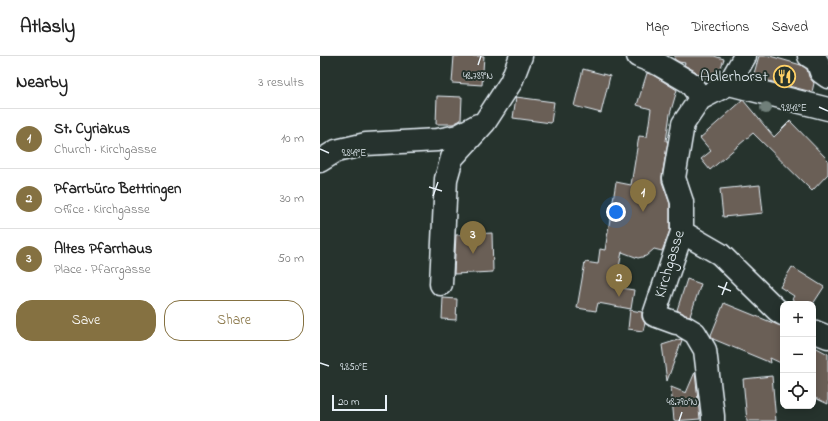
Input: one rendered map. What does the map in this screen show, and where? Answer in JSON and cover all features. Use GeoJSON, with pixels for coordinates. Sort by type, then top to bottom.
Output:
{"type":"FeatureCollection","features":[{"type":"Feature","properties":{"kind":"street"},"geometry":{"type":"LineString","coordinates":[[441,284],[446,179],[452,158],[485,122],[511,82],[521,56]]}},
{"type":"Feature","properties":{"kind":"street"},"geometry":{"type":"LineString","coordinates":[[638,56],[658,64],[689,82],[700,99],[729,84],[745,56]]}},
{"type":"Feature","properties":{"kind":"street"},"geometry":{"type":"LineString","coordinates":[[809,56],[817,61],[821,72],[828,77]]}},
{"type":"Feature","properties":{"kind":"street"},"geometry":{"type":"LineString","coordinates":[[729,84],[828,110]]}},
{"type":"Feature","properties":{"kind":"street","name":"Kirchgasse"},"geometry":{"type":"LineString","coordinates":[[700,99],[683,124],[674,178],[682,202],[682,232],[654,315],[681,325],[695,333],[705,350],[713,421]]}},
{"type":"Feature","properties":{"kind":"street"},"geometry":{"type":"LineString","coordinates":[[320,161],[336,151],[366,144],[437,140],[458,136],[485,122]]}},
{"type":"Feature","properties":{"kind":"street"},"geometry":{"type":"LineString","coordinates":[[682,232],[720,254],[780,312]]}},
{"type":"Feature","properties":{"kind":"street"},"geometry":{"type":"LineString","coordinates":[[816,332],[828,337]]}},
{"type":"Feature","properties":{"kind":"building"},"geometry":{"type":"Polygon","coordinates":[[[454,56],[484,56],[482,85],[452,83],[454,56]]]}},
{"type":"Feature","properties":{"kind":"building"},"geometry":{"type":"Polygon","coordinates":[[[675,56],[714,56],[724,59],[719,73],[720,75],[711,79],[700,76],[695,71],[684,65],[685,63],[674,59],[675,56]]]}},
{"type":"Feature","properties":{"kind":"building","name":"Adlerhorst"},"geometry":{"type":"Polygon","coordinates":[[[759,56],[770,56],[801,65],[807,69],[809,77],[814,83],[812,92],[753,77],[759,56]]]}},
{"type":"Feature","properties":{"kind":"building"},"geometry":{"type":"Polygon","coordinates":[[[583,69],[610,76],[601,113],[574,106],[583,69]]]}},
{"type":"Feature","properties":{"kind":"building"},"geometry":{"type":"Polygon","coordinates":[[[647,73],[653,75],[677,90],[670,114],[666,141],[668,141],[662,176],[662,182],[670,204],[670,230],[662,251],[654,249],[646,256],[638,258],[622,252],[615,287],[634,290],[631,309],[598,303],[596,311],[577,308],[585,262],[598,264],[600,249],[605,250],[616,182],[631,185],[639,136],[647,137],[651,109],[637,105],[647,73]]]}},
{"type":"Feature","properties":{"kind":"building"},"geometry":{"type":"Polygon","coordinates":[[[437,96],[462,97],[461,120],[453,124],[436,124],[437,96]]]}},
{"type":"Feature","properties":{"kind":"building"},"geometry":{"type":"Polygon","coordinates":[[[516,97],[554,102],[551,123],[513,118],[516,97]]]}},
{"type":"Feature","properties":{"kind":"building"},"geometry":{"type":"Polygon","coordinates":[[[743,100],[774,137],[790,121],[828,160],[828,174],[812,191],[753,133],[710,170],[701,159],[711,151],[700,138],[743,100]]]}},
{"type":"Feature","properties":{"kind":"building"},"geometry":{"type":"Polygon","coordinates":[[[760,185],[763,213],[723,217],[720,189],[760,185]]]}},
{"type":"Feature","properties":{"kind":"building"},"geometry":{"type":"Polygon","coordinates":[[[492,233],[493,272],[454,274],[456,235],[492,233]]]}},
{"type":"Feature","properties":{"kind":"building"},"geometry":{"type":"Polygon","coordinates":[[[792,267],[824,287],[815,301],[795,301],[792,299],[794,296],[780,287],[792,267]]]}},
{"type":"Feature","properties":{"kind":"building"},"geometry":{"type":"Polygon","coordinates":[[[687,279],[701,284],[690,316],[677,310],[687,279]]]}},
{"type":"Feature","properties":{"kind":"building"},"geometry":{"type":"Polygon","coordinates":[[[443,298],[457,299],[456,320],[442,319],[443,298]]]}},
{"type":"Feature","properties":{"kind":"building"},"geometry":{"type":"Polygon","coordinates":[[[724,303],[780,326],[780,363],[770,358],[771,363],[713,339],[711,335],[724,303]]]}},
{"type":"Feature","properties":{"kind":"building"},"geometry":{"type":"Polygon","coordinates":[[[630,310],[642,312],[642,318],[645,323],[643,331],[628,329],[630,310]]]}},
{"type":"Feature","properties":{"kind":"building"},"geometry":{"type":"Polygon","coordinates":[[[681,339],[682,340],[667,381],[662,345],[681,339]]]}},
{"type":"Feature","properties":{"kind":"building"},"geometry":{"type":"Polygon","coordinates":[[[816,348],[828,354],[828,404],[816,398],[816,348]]]}},
{"type":"Feature","properties":{"kind":"building"},"geometry":{"type":"Polygon","coordinates":[[[695,372],[700,419],[674,421],[671,387],[686,393],[695,372]]]}},
{"type":"Feature","properties":{"kind":"building"},"geometry":{"type":"Polygon","coordinates":[[[772,376],[776,421],[747,421],[743,379],[772,376]]]}},
{"type":"Feature","properties":{"kind":"place","name":"Adlerhorst"},"geometry":{"type":"Point","coordinates":[784,77]}},
{"type":"Feature","properties":{"kind":"place","name":"St. Cyriakus"},"geometry":{"type":"Point","coordinates":[643,212]}},
{"type":"Feature","properties":{"kind":"place","name":"Altes Pfarrhaus"},"geometry":{"type":"Point","coordinates":[473,254]}},
{"type":"Feature","properties":{"kind":"place","name":"Pfarrbüro Bettringen"},"geometry":{"type":"Point","coordinates":[619,297]}}]}
